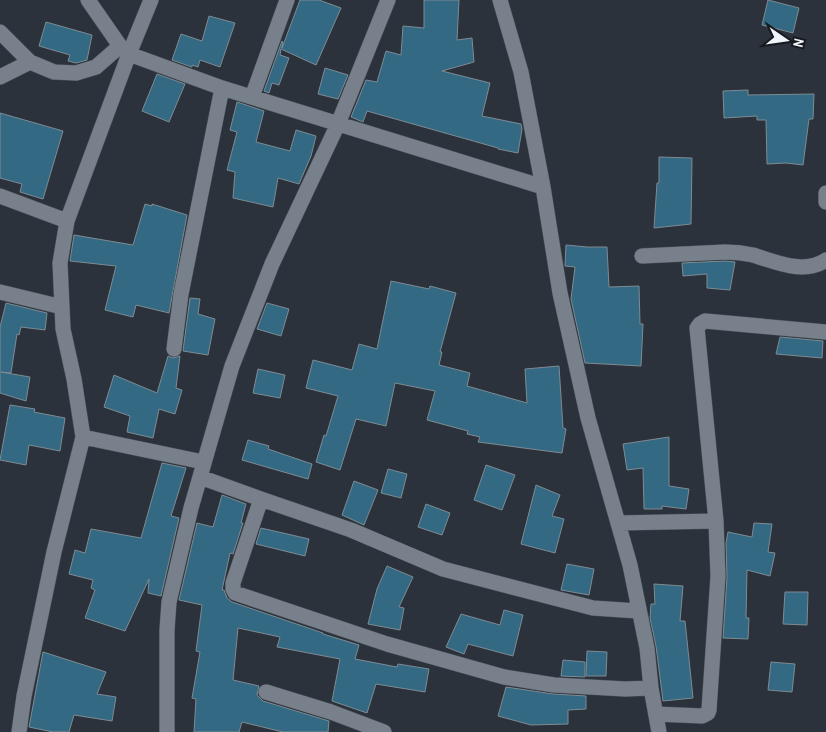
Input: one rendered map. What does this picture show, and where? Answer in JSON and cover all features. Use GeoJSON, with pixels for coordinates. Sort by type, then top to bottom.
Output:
{"type":"FeatureCollection","features":[{"type":"Feature","properties":{"kind":"street"},"geometry":{"type":"LineString","coordinates":[[88,0],[125,50],[222,88],[544,187]]}},
{"type":"Feature","properties":{"kind":"street"},"geometry":{"type":"LineString","coordinates":[[19,732],[24,696],[54,552],[83,437],[74,378],[63,329],[60,263],[67,221],[125,50],[151,0]]}},
{"type":"Feature","properties":{"kind":"street"},"geometry":{"type":"LineString","coordinates":[[252,97],[287,0]]}},
{"type":"Feature","properties":{"kind":"street"},"geometry":{"type":"LineString","coordinates":[[168,732],[167,630],[169,602],[191,508],[232,366],[272,264],[338,124],[388,0]]}},
{"type":"Feature","properties":{"kind":"street"},"geometry":{"type":"LineString","coordinates":[[500,0],[521,72],[544,187],[560,293],[588,418],[630,565],[647,648],[651,688],[659,732]]}},
{"type":"Feature","properties":{"kind":"street"},"geometry":{"type":"LineString","coordinates":[[0,32],[30,62],[54,72],[76,73],[96,67],[125,50]]}},
{"type":"Feature","properties":{"kind":"street"},"geometry":{"type":"LineString","coordinates":[[0,77],[30,62]]}},
{"type":"Feature","properties":{"kind":"street"},"geometry":{"type":"LineString","coordinates":[[174,349],[181,294],[222,88]]}},
{"type":"Feature","properties":{"kind":"street"},"geometry":{"type":"LineString","coordinates":[[826,193],[826,202]]}},
{"type":"Feature","properties":{"kind":"street"},"geometry":{"type":"LineString","coordinates":[[0,196],[67,221]]}},
{"type":"Feature","properties":{"kind":"street"},"geometry":{"type":"LineString","coordinates":[[642,256],[738,252],[771,262],[802,267],[814,267],[826,260]]}},
{"type":"Feature","properties":{"kind":"street"},"geometry":{"type":"LineString","coordinates":[[0,292],[62,307]]}},
{"type":"Feature","properties":{"kind":"street"},"geometry":{"type":"LineString","coordinates":[[656,714],[702,716],[708,713],[709,710],[718,576],[716,520],[697,328],[705,321],[826,332]]}},
{"type":"Feature","properties":{"kind":"street"},"geometry":{"type":"LineString","coordinates":[[83,437],[202,470],[261,499],[351,530],[443,570],[593,608],[638,611]]}},
{"type":"Feature","properties":{"kind":"street"},"geometry":{"type":"LineString","coordinates":[[261,499],[233,583],[235,593],[387,644],[504,677],[554,685],[625,689],[651,688]]}},
{"type":"Feature","properties":{"kind":"street"},"geometry":{"type":"LineString","coordinates":[[618,523],[716,520]]}},
{"type":"Feature","properties":{"kind":"street"},"geometry":{"type":"LineString","coordinates":[[266,692],[331,712],[384,732]]}},
{"type":"Feature","properties":{"kind":"building"},"geometry":{"type":"Polygon","coordinates":[[[300,0],[319,0],[341,8],[316,65],[281,49],[280,55],[289,58],[279,85],[272,83],[269,93],[264,91],[282,41],[282,48],[300,0]]]}},
{"type":"Feature","properties":{"kind":"building"},"geometry":{"type":"Polygon","coordinates":[[[424,0],[459,0],[457,40],[472,38],[474,62],[442,71],[490,83],[482,116],[521,124],[522,129],[518,153],[498,149],[367,111],[363,122],[351,117],[366,80],[377,82],[386,51],[401,55],[403,26],[424,28],[424,0]]]}},
{"type":"Feature","properties":{"kind":"building"},"geometry":{"type":"Polygon","coordinates":[[[768,0],[799,8],[793,33],[762,25],[768,0]]]}},
{"type":"Feature","properties":{"kind":"building"},"geometry":{"type":"Polygon","coordinates":[[[209,16],[235,23],[220,67],[200,60],[198,67],[192,65],[192,67],[172,60],[181,34],[202,41],[209,16]]]}},
{"type":"Feature","properties":{"kind":"building"},"geometry":{"type":"Polygon","coordinates":[[[46,22],[92,35],[87,60],[76,63],[68,61],[70,55],[39,46],[46,22]]]}},
{"type":"Feature","properties":{"kind":"building"},"geometry":{"type":"Polygon","coordinates":[[[325,68],[348,75],[338,99],[318,94],[325,68]]]}},
{"type":"Feature","properties":{"kind":"building"},"geometry":{"type":"Polygon","coordinates":[[[157,74],[185,84],[169,122],[142,111],[157,74]]]}},
{"type":"Feature","properties":{"kind":"building"},"geometry":{"type":"Polygon","coordinates":[[[748,90],[748,95],[814,94],[813,119],[809,119],[803,165],[786,163],[767,164],[766,120],[757,120],[757,116],[724,118],[723,91],[748,90]]]}},
{"type":"Feature","properties":{"kind":"building"},"geometry":{"type":"Polygon","coordinates":[[[237,102],[264,111],[256,142],[290,151],[296,130],[316,136],[311,156],[299,184],[278,178],[273,207],[233,198],[235,172],[227,170],[237,132],[230,130],[237,102]]]}},
{"type":"Feature","properties":{"kind":"building"},"geometry":{"type":"Polygon","coordinates":[[[0,113],[63,131],[43,199],[20,192],[22,184],[0,178],[0,113]]]}},
{"type":"Feature","properties":{"kind":"building"},"geometry":{"type":"Polygon","coordinates":[[[659,157],[692,158],[691,224],[654,228],[657,183],[659,183],[659,157]]]}},
{"type":"Feature","properties":{"kind":"building"},"geometry":{"type":"Polygon","coordinates":[[[145,204],[152,206],[152,204],[187,215],[169,313],[136,305],[133,317],[105,310],[116,266],[70,261],[74,235],[133,245],[145,204]]]}},
{"type":"Feature","properties":{"kind":"building"},"geometry":{"type":"Polygon","coordinates":[[[566,245],[607,247],[609,287],[639,286],[640,324],[643,324],[641,366],[585,363],[571,299],[575,267],[565,266],[566,245]]]}},
{"type":"Feature","properties":{"kind":"building"},"geometry":{"type":"Polygon","coordinates":[[[735,262],[730,290],[707,288],[707,274],[683,276],[682,263],[735,262]]]}},
{"type":"Feature","properties":{"kind":"building"},"geometry":{"type":"Polygon","coordinates":[[[391,281],[429,289],[430,286],[456,293],[440,352],[442,352],[439,365],[470,373],[467,386],[527,403],[525,369],[559,366],[563,428],[566,429],[562,453],[478,442],[480,437],[467,434],[468,431],[427,420],[435,391],[395,383],[386,426],[356,419],[340,470],[316,462],[338,396],[306,388],[313,360],[352,370],[359,344],[377,349],[391,281]]]}},
{"type":"Feature","properties":{"kind":"building"},"geometry":{"type":"Polygon","coordinates":[[[190,298],[200,299],[198,314],[215,319],[208,355],[183,351],[190,298]]]}},
{"type":"Feature","properties":{"kind":"building"},"geometry":{"type":"Polygon","coordinates":[[[6,303],[47,313],[45,330],[21,327],[19,335],[17,334],[11,373],[1,372],[30,377],[26,401],[0,393],[0,327],[6,303]]]}},
{"type":"Feature","properties":{"kind":"building"},"geometry":{"type":"Polygon","coordinates":[[[267,303],[289,309],[281,336],[257,329],[267,303]]]}},
{"type":"Feature","properties":{"kind":"building"},"geometry":{"type":"Polygon","coordinates":[[[780,337],[823,341],[822,358],[776,354],[780,337]]]}},
{"type":"Feature","properties":{"kind":"building"},"geometry":{"type":"Polygon","coordinates":[[[168,356],[173,358],[180,356],[176,388],[182,390],[175,414],[159,409],[153,438],[127,432],[130,416],[104,407],[114,375],[157,393],[168,356]]]}},
{"type":"Feature","properties":{"kind":"building"},"geometry":{"type":"Polygon","coordinates":[[[258,369],[285,375],[280,398],[253,393],[258,369]]]}},
{"type":"Feature","properties":{"kind":"building"},"geometry":{"type":"Polygon","coordinates":[[[10,405],[35,409],[34,412],[65,418],[60,451],[29,445],[26,465],[0,460],[10,405]]]}},
{"type":"Feature","properties":{"kind":"building"},"geometry":{"type":"Polygon","coordinates":[[[669,437],[669,486],[689,489],[686,509],[662,506],[662,509],[644,509],[643,468],[627,470],[623,444],[669,437]]]}},
{"type":"Feature","properties":{"kind":"building"},"geometry":{"type":"Polygon","coordinates":[[[248,440],[269,446],[268,449],[312,464],[308,479],[242,460],[248,440]]]}},
{"type":"Feature","properties":{"kind":"building"},"geometry":{"type":"Polygon","coordinates":[[[162,463],[186,468],[171,516],[179,518],[161,596],[148,593],[149,579],[125,631],[85,618],[95,590],[91,588],[93,580],[69,574],[75,550],[85,553],[91,529],[141,538],[162,463]]]}},
{"type":"Feature","properties":{"kind":"building"},"geometry":{"type":"Polygon","coordinates":[[[486,465],[515,475],[502,510],[474,500],[486,465]]]}},
{"type":"Feature","properties":{"kind":"building"},"geometry":{"type":"Polygon","coordinates":[[[388,469],[407,474],[401,498],[381,493],[388,469]]]}},
{"type":"Feature","properties":{"kind":"building"},"geometry":{"type":"Polygon","coordinates":[[[354,481],[378,490],[364,525],[342,515],[354,481]]]}},
{"type":"Feature","properties":{"kind":"building"},"geometry":{"type":"Polygon","coordinates":[[[536,485],[560,495],[552,516],[564,519],[555,553],[521,544],[536,485]]]}},
{"type":"Feature","properties":{"kind":"building"},"geometry":{"type":"Polygon","coordinates":[[[222,495],[246,504],[241,523],[243,523],[233,554],[230,553],[222,590],[224,590],[227,598],[232,602],[359,645],[355,659],[397,667],[398,664],[429,669],[425,692],[376,684],[367,713],[332,701],[340,659],[277,647],[280,637],[238,628],[233,680],[259,686],[257,695],[263,701],[329,721],[328,732],[283,732],[242,722],[239,732],[194,732],[196,699],[192,698],[200,652],[196,651],[202,605],[179,600],[197,523],[213,527],[222,495]]]}},
{"type":"Feature","properties":{"kind":"building"},"geometry":{"type":"Polygon","coordinates":[[[426,504],[450,513],[442,535],[418,527],[426,504]]]}},
{"type":"Feature","properties":{"kind":"building"},"geometry":{"type":"Polygon","coordinates":[[[754,523],[772,524],[768,552],[775,553],[770,576],[747,570],[746,618],[749,618],[748,639],[723,638],[728,532],[752,537],[754,523]]]}},
{"type":"Feature","properties":{"kind":"building"},"geometry":{"type":"Polygon","coordinates":[[[261,528],[309,539],[305,556],[256,544],[261,528]]]}},
{"type":"Feature","properties":{"kind":"building"},"geometry":{"type":"Polygon","coordinates":[[[567,564],[594,569],[589,595],[561,590],[567,564]]]}},
{"type":"Feature","properties":{"kind":"building"},"geometry":{"type":"Polygon","coordinates":[[[387,566],[413,577],[399,607],[404,608],[400,630],[368,624],[377,589],[387,566]]]}},
{"type":"Feature","properties":{"kind":"building"},"geometry":{"type":"Polygon","coordinates":[[[654,584],[683,586],[680,621],[685,621],[693,698],[663,701],[656,646],[650,618],[651,604],[655,604],[654,584]]]}},
{"type":"Feature","properties":{"kind":"building"},"geometry":{"type":"Polygon","coordinates":[[[785,592],[808,592],[807,625],[783,624],[785,592]]]}},
{"type":"Feature","properties":{"kind":"building"},"geometry":{"type":"Polygon","coordinates":[[[504,610],[523,615],[513,656],[468,644],[464,654],[446,647],[461,614],[500,625],[504,610]]]}},
{"type":"Feature","properties":{"kind":"building"},"geometry":{"type":"Polygon","coordinates":[[[587,651],[607,652],[606,676],[586,676],[587,651]]]}},
{"type":"Feature","properties":{"kind":"building"},"geometry":{"type":"Polygon","coordinates":[[[43,652],[106,672],[97,694],[116,697],[112,721],[74,715],[69,732],[53,732],[29,727],[43,652]]]}},
{"type":"Feature","properties":{"kind":"building"},"geometry":{"type":"Polygon","coordinates":[[[563,660],[585,662],[585,677],[561,676],[563,660]]]}},
{"type":"Feature","properties":{"kind":"building"},"geometry":{"type":"Polygon","coordinates":[[[771,662],[795,664],[792,692],[768,690],[771,662]]]}},
{"type":"Feature","properties":{"kind":"building"},"geometry":{"type":"Polygon","coordinates":[[[506,687],[553,694],[586,696],[586,709],[568,710],[568,724],[531,725],[498,716],[506,687]]]}}]}
